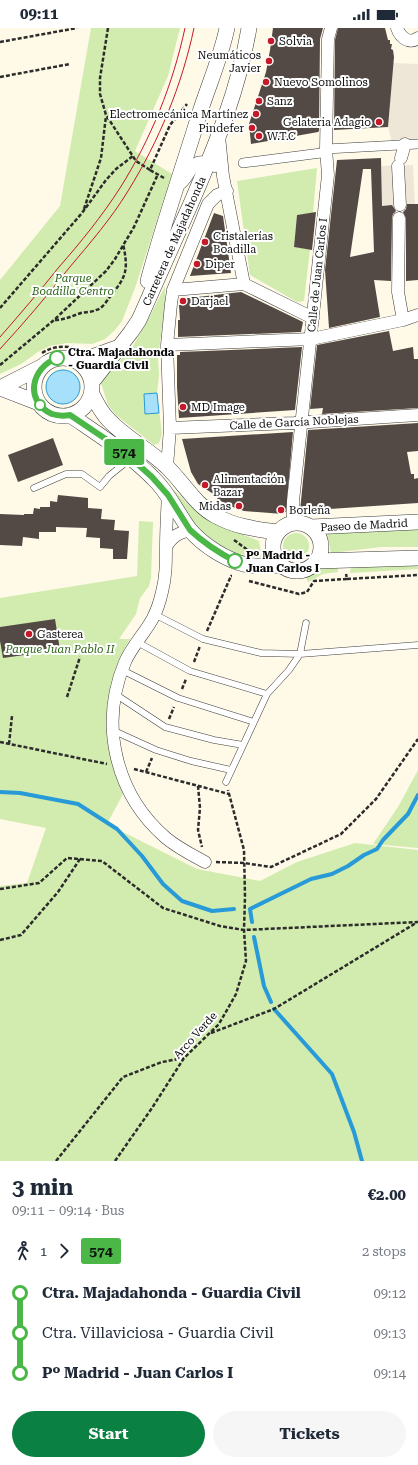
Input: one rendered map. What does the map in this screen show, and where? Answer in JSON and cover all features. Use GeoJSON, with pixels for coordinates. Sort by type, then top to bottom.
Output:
{"type":"FeatureCollection","features":[{"type":"Feature","properties":{"kind":"street","name":"Carretera de Majadahonda"},"geometry":{"type":"LineString","coordinates":[[139,320],[155,256],[201,111],[218,64],[227,28]]}},
{"type":"Feature","properties":{"kind":"street","name":"Carretera de Majadahonda"},"geometry":{"type":"LineString","coordinates":[[92,388],[139,320],[208,163],[219,136],[239,74],[249,28]]}},
{"type":"Feature","properties":{"kind":"street","name":"Calle de Juan Carlos I"},"geometry":{"type":"LineString","coordinates":[[293,522],[293,501],[328,175],[326,149],[328,39],[331,28]]}},
{"type":"Feature","properties":{"kind":"street"},"geometry":{"type":"LineString","coordinates":[[397,28],[398,33],[406,40],[411,41],[417,39]]}},
{"type":"Feature","properties":{"kind":"street"},"geometry":{"type":"LineString","coordinates":[[219,136],[223,170],[244,284]]}},
{"type":"Feature","properties":{"kind":"street"},"geometry":{"type":"LineString","coordinates":[[400,205],[400,162],[405,144]]}},
{"type":"Feature","properties":{"kind":"street"},"geometry":{"type":"LineString","coordinates":[[243,163],[321,153],[326,149],[418,144]]}},
{"type":"Feature","properties":{"kind":"street","name":"Carretera de Majadahonda"},"geometry":{"type":"LineString","coordinates":[[176,188],[186,178],[190,168],[196,162],[208,163]]}},
{"type":"Feature","properties":{"kind":"street"},"geometry":{"type":"LineString","coordinates":[[208,163],[223,170]]}},
{"type":"Feature","properties":{"kind":"street"},"geometry":{"type":"LineString","coordinates":[[167,467],[170,428],[167,345],[173,290],[208,204],[218,194],[227,190]]}},
{"type":"Feature","properties":{"kind":"street"},"geometry":{"type":"LineString","coordinates":[[399,218],[398,292],[403,320]]}},
{"type":"Feature","properties":{"kind":"street"},"geometry":{"type":"LineString","coordinates":[[173,290],[244,284],[313,318]]}},
{"type":"Feature","properties":{"kind":"street"},"geometry":{"type":"LineString","coordinates":[[167,345],[311,339],[403,320],[418,315]]}},
{"type":"Feature","properties":{"kind":"street"},"geometry":{"type":"LineString","coordinates":[[0,388],[40,361],[49,361],[57,358],[71,359],[79,355],[119,347]]}},
{"type":"Feature","properties":{"kind":"street"},"geometry":{"type":"LineString","coordinates":[[79,355],[90,374],[92,388],[106,417],[118,429],[167,467],[200,506],[215,516],[228,522],[247,528],[278,532]]}},
{"type":"Feature","properties":{"kind":"street"},"geometry":{"type":"LineString","coordinates":[[39,403],[34,386],[40,361]]}},
{"type":"Feature","properties":{"kind":"street"},"geometry":{"type":"LineString","coordinates":[[0,388],[39,403],[52,414],[60,416],[70,415],[80,411],[87,403],[92,388]]}},
{"type":"Feature","properties":{"kind":"street"},"geometry":{"type":"LineString","coordinates":[[70,415],[131,458],[160,484],[190,530],[214,551],[235,561],[248,565],[281,565]]}},
{"type":"Feature","properties":{"kind":"street","name":"Calle de García Noblejas"},"geometry":{"type":"LineString","coordinates":[[170,428],[302,423],[418,416]]}},
{"type":"Feature","properties":{"kind":"street"},"geometry":{"type":"LineString","coordinates":[[168,495],[166,570],[162,592],[154,614],[136,642],[122,670],[115,694],[112,730],[118,765],[137,806],[167,839],[185,852],[202,860]]}},
{"type":"Feature","properties":{"kind":"street"},"geometry":{"type":"LineString","coordinates":[[293,522],[302,523],[311,527],[317,534],[321,543],[321,552],[317,561],[312,567],[305,570],[288,570],[275,558],[272,549],[273,540],[284,526],[293,522]]}},
{"type":"Feature","properties":{"kind":"street","name":"Paseo de Madrid"},"geometry":{"type":"LineString","coordinates":[[311,527],[418,522]]}},
{"type":"Feature","properties":{"kind":"street"},"geometry":{"type":"LineString","coordinates":[[166,547],[170,540],[176,535],[190,530]]}},
{"type":"Feature","properties":{"kind":"street"},"geometry":{"type":"LineString","coordinates":[[317,561],[418,558]]}},
{"type":"Feature","properties":{"kind":"lane"},"geometry":{"type":"LineString","coordinates":[[34,488],[66,474],[82,474],[100,487],[109,476],[131,458]]}},
{"type":"Feature","properties":{"kind":"lane"},"geometry":{"type":"LineString","coordinates":[[154,614],[203,639],[261,653],[300,654],[418,645]]}},
{"type":"Feature","properties":{"kind":"lane"},"geometry":{"type":"LineString","coordinates":[[226,782],[267,694],[289,670],[300,654],[306,623]]}},
{"type":"Feature","properties":{"kind":"lane"},"geometry":{"type":"LineString","coordinates":[[136,642],[190,671],[267,694]]}},
{"type":"Feature","properties":{"kind":"lane"},"geometry":{"type":"LineString","coordinates":[[122,670],[178,698],[254,722]]}},
{"type":"Feature","properties":{"kind":"lane"},"geometry":{"type":"LineString","coordinates":[[115,694],[166,727],[214,740],[243,745]]}},
{"type":"Feature","properties":{"kind":"lane"},"geometry":{"type":"LineString","coordinates":[[112,730],[156,750],[191,761],[232,770]]}},
{"type":"Feature","properties":{"kind":"path"},"geometry":{"type":"LineString","coordinates":[[0,42],[77,28]]}},
{"type":"Feature","properties":{"kind":"path"},"geometry":{"type":"LineString","coordinates":[[108,28],[100,78],[100,94],[106,115],[136,161],[164,178]]}},
{"type":"Feature","properties":{"kind":"path"},"geometry":{"type":"LineString","coordinates":[[0,77],[70,64]]}},
{"type":"Feature","properties":{"kind":"path"},"geometry":{"type":"LineString","coordinates":[[150,170],[170,125],[186,105],[189,98]]}},
{"type":"Feature","properties":{"kind":"path"},"geometry":{"type":"LineString","coordinates":[[82,213],[101,158],[106,115]]}},
{"type":"Feature","properties":{"kind":"path"},"geometry":{"type":"LineString","coordinates":[[0,308],[82,213],[106,180],[116,169],[133,156]]}},
{"type":"Feature","properties":{"kind":"path"},"geometry":{"type":"LineString","coordinates":[[0,365],[54,320],[106,271],[134,227],[158,174]]}},
{"type":"Feature","properties":{"kind":"path"},"geometry":{"type":"LineString","coordinates":[[54,320],[62,320],[88,311],[97,310],[102,307],[120,284],[124,275],[126,266],[123,244]]}},
{"type":"Feature","properties":{"kind":"path"},"geometry":{"type":"LineString","coordinates":[[40,361],[49,349],[57,347],[64,346],[79,355]]}},
{"type":"Feature","properties":{"kind":"path"},"geometry":{"type":"LineString","coordinates":[[344,559],[347,579]]}},
{"type":"Feature","properties":{"kind":"path"},"geometry":{"type":"LineString","coordinates":[[243,580],[299,594],[307,592],[314,581],[418,575]]}},
{"type":"Feature","properties":{"kind":"path"},"geometry":{"type":"LineString","coordinates":[[166,727],[220,602]]}},
{"type":"Feature","properties":{"kind":"path"},"geometry":{"type":"LineString","coordinates":[[67,697],[80,657]]}},
{"type":"Feature","properties":{"kind":"path"},"geometry":{"type":"LineString","coordinates":[[8,744],[12,716]]}},
{"type":"Feature","properties":{"kind":"path"},"geometry":{"type":"LineString","coordinates":[[198,786],[200,808],[198,830],[203,849],[202,860],[244,863],[271,867],[342,834],[376,799],[418,739]]}},
{"type":"Feature","properties":{"kind":"path"},"geometry":{"type":"LineString","coordinates":[[0,742],[100,763],[118,765],[229,794]]}},
{"type":"Feature","properties":{"kind":"path"},"geometry":{"type":"LineString","coordinates":[[146,772],[156,750]]}},
{"type":"Feature","properties":{"kind":"path","name":"Arco Verde"},"geometry":{"type":"LineString","coordinates":[[115,1161],[152,1108],[184,1058],[219,1024],[236,994],[246,961],[244,930],[244,850],[226,782]]}},
{"type":"Feature","properties":{"kind":"path"},"geometry":{"type":"LineString","coordinates":[[0,889],[39,883],[67,858],[80,859],[102,861],[163,908],[220,926],[244,930],[417,923]]}},
{"type":"Feature","properties":{"kind":"path"},"geometry":{"type":"LineString","coordinates":[[0,940],[21,934],[58,892],[80,859]]}},
{"type":"Feature","properties":{"kind":"path"},"geometry":{"type":"LineString","coordinates":[[209,1034],[274,1009],[417,923]]}},
{"type":"Feature","properties":{"kind":"path"},"geometry":{"type":"LineString","coordinates":[[56,1161],[123,1077],[162,1062],[184,1058]]}},
{"type":"Feature","properties":{"kind":"green space","name":"Parque Boadilla Centro"},"geometry":{"type":"Polygon","coordinates":[[[91,28],[180,28],[168,76],[135,151],[172,174],[135,288],[122,321],[115,330],[105,339],[92,344],[67,343],[50,346],[38,352],[21,364],[0,374],[0,280],[60,206],[91,28]]]}},
{"type":"Feature","properties":{"kind":"green space"},"geometry":{"type":"Polygon","coordinates":[[[317,168],[313,213],[297,215],[294,247],[310,249],[304,301],[297,302],[250,275],[237,181],[317,168]]]}},
{"type":"Feature","properties":{"kind":"green space"},"geometry":{"type":"Polygon","coordinates":[[[165,286],[165,304],[158,358],[159,375],[157,393],[162,434],[159,443],[154,445],[116,415],[108,405],[101,383],[133,346],[165,286]]]}},
{"type":"Feature","properties":{"kind":"green space"},"geometry":{"type":"Polygon","coordinates":[[[173,489],[190,506],[213,523],[259,541],[262,558],[228,550],[208,537],[184,511],[173,489]]]}},
{"type":"Feature","properties":{"kind":"green space","name":"Parque Juan Pablo II"},"geometry":{"type":"Polygon","coordinates":[[[139,521],[153,522],[151,578],[149,586],[140,598],[136,614],[119,639],[130,639],[117,666],[112,681],[107,712],[107,728],[112,762],[124,792],[107,824],[197,869],[260,881],[297,862],[355,843],[418,850],[418,1161],[0,1161],[0,886],[27,883],[46,828],[0,819],[0,598],[137,576],[139,521]]]}},
{"type":"Feature","properties":{"kind":"green space"},"geometry":{"type":"Polygon","coordinates":[[[418,528],[418,547],[381,547],[331,553],[327,533],[418,528]]]}},
{"type":"Feature","properties":{"kind":"green space"},"geometry":{"type":"Polygon","coordinates":[[[296,533],[305,537],[309,546],[305,555],[296,559],[287,555],[283,546],[287,537],[296,533]]]}},
{"type":"Feature","properties":{"kind":"green space"},"geometry":{"type":"Polygon","coordinates":[[[418,561],[418,569],[350,573],[351,564],[418,561]]]}},
{"type":"Feature","properties":{"kind":"green space"},"geometry":{"type":"Polygon","coordinates":[[[338,565],[338,572],[323,574],[308,582],[305,575],[316,569],[338,565]]]}},
{"type":"Feature","properties":{"kind":"green space"},"geometry":{"type":"Polygon","coordinates":[[[418,770],[418,848],[373,844],[398,807],[418,770]]]}},
{"type":"Feature","properties":{"kind":"shaded area"},"geometry":{"type":"Polygon","coordinates":[[[393,63],[418,64],[418,144],[393,146],[388,127],[393,63]]]}},
{"type":"Feature","properties":{"kind":"shaded area"},"geometry":{"type":"Polygon","coordinates":[[[413,165],[415,204],[382,206],[382,166],[413,165]]]}},
{"type":"Feature","properties":{"kind":"water"},"geometry":{"type":"Polygon","coordinates":[[[60,370],[66,370],[75,375],[79,381],[79,393],[75,399],[66,404],[60,404],[51,399],[46,390],[46,384],[51,375],[60,370]]]}},
{"type":"Feature","properties":{"kind":"water"},"geometry":{"type":"Polygon","coordinates":[[[157,393],[159,413],[145,414],[144,394],[157,393]]]}},
{"type":"Feature","properties":{"kind":"building"},"geometry":{"type":"Polygon","coordinates":[[[273,28],[323,28],[320,39],[319,131],[251,144],[249,124],[266,72],[273,28]]]}},
{"type":"Feature","properties":{"kind":"building"},"geometry":{"type":"Polygon","coordinates":[[[338,28],[385,28],[388,40],[390,40],[390,44],[392,44],[391,49],[393,50],[394,57],[388,127],[334,130],[335,40],[338,28]]]}},
{"type":"Feature","properties":{"kind":"building"},"geometry":{"type":"Polygon","coordinates":[[[381,158],[382,206],[392,205],[396,211],[392,218],[391,281],[374,280],[380,317],[329,328],[325,270],[337,160],[381,158]],[[363,169],[350,257],[374,252],[371,169],[363,169]]]}},
{"type":"Feature","properties":{"kind":"building"},"geometry":{"type":"Polygon","coordinates":[[[407,204],[418,204],[418,280],[406,281],[406,218],[403,212],[406,209],[407,204]]]}},
{"type":"Feature","properties":{"kind":"building"},"geometry":{"type":"Polygon","coordinates":[[[316,212],[312,250],[294,247],[297,215],[316,212]]]}},
{"type":"Feature","properties":{"kind":"building"},"geometry":{"type":"Polygon","coordinates":[[[214,213],[223,216],[231,273],[190,276],[214,213]]]}},
{"type":"Feature","properties":{"kind":"building"},"geometry":{"type":"Polygon","coordinates":[[[241,292],[303,322],[301,332],[178,337],[178,320],[180,320],[179,305],[181,305],[180,299],[241,292]]]}},
{"type":"Feature","properties":{"kind":"building"},"geometry":{"type":"Polygon","coordinates":[[[389,331],[393,351],[413,347],[414,359],[418,359],[418,408],[322,414],[323,408],[310,409],[317,345],[389,331]]]}},
{"type":"Feature","properties":{"kind":"building"},"geometry":{"type":"Polygon","coordinates":[[[302,347],[295,410],[179,418],[177,355],[180,355],[180,352],[302,347]]]}},
{"type":"Feature","properties":{"kind":"building"},"geometry":{"type":"Polygon","coordinates":[[[418,423],[418,451],[407,452],[411,474],[414,474],[414,479],[418,478],[418,503],[300,511],[308,430],[418,423]]]}},
{"type":"Feature","properties":{"kind":"building"},"geometry":{"type":"Polygon","coordinates":[[[293,432],[286,512],[283,512],[283,514],[244,511],[217,499],[218,497],[198,484],[191,472],[182,439],[293,432]]]}},
{"type":"Feature","properties":{"kind":"building"},"geometry":{"type":"Polygon","coordinates":[[[53,438],[63,465],[18,482],[8,455],[53,438]]]}},
{"type":"Feature","properties":{"kind":"building"},"geometry":{"type":"Polygon","coordinates":[[[58,495],[88,498],[88,508],[102,509],[101,519],[115,520],[114,530],[129,531],[127,559],[113,559],[113,549],[100,548],[100,538],[86,537],[87,528],[56,527],[56,532],[39,532],[39,539],[23,537],[22,546],[0,545],[0,514],[33,514],[34,508],[40,509],[40,507],[50,507],[50,501],[57,502],[58,495]]]}},
{"type":"Feature","properties":{"kind":"building","name":"Gasterea"},"geometry":{"type":"Polygon","coordinates":[[[55,619],[60,650],[3,658],[0,641],[0,627],[55,619]]]}},
{"type":"Feature","properties":{"kind":"waterway"},"geometry":{"type":"LineString","coordinates":[[0,792],[20,793],[78,804],[117,829],[142,856],[163,884],[182,901],[212,911],[234,909]]}},
{"type":"Feature","properties":{"kind":"waterway"},"geometry":{"type":"LineString","coordinates":[[252,922],[250,909],[311,879],[332,874],[377,849],[383,840],[408,814],[418,795]]}},
{"type":"Feature","properties":{"kind":"waterway"},"geometry":{"type":"LineString","coordinates":[[254,937],[264,986],[271,1002]]}},
{"type":"Feature","properties":{"kind":"waterway"},"geometry":{"type":"LineString","coordinates":[[274,1009],[332,1074],[354,1132],[362,1161]]}},
{"type":"Feature","properties":{"kind":"tram line"},"geometry":{"type":"LineString","coordinates":[[0,337],[91,229],[120,188],[142,150],[160,111],[174,70],[185,28]]}},
{"type":"Feature","properties":{"kind":"tram line"},"geometry":{"type":"LineString","coordinates":[[0,349],[92,240],[115,211],[128,191],[150,152],[168,112],[183,70],[194,28]]}},
{"type":"Feature","properties":{"kind":"bus line","name":"574"},"geometry":{"type":"LineString","coordinates":[[57,358],[49,361],[41,367],[36,376],[34,386],[36,397],[44,409],[52,414],[60,416],[70,415],[122,450],[160,484],[190,530],[196,536],[214,551],[235,561]]}},
{"type":"Feature","properties":{"kind":"place","name":"Solvia"},"geometry":{"type":"Point","coordinates":[271,41]}},
{"type":"Feature","properties":{"kind":"place","name":"Neumáticos Javier"},"geometry":{"type":"Point","coordinates":[269,61]}},
{"type":"Feature","properties":{"kind":"place","name":"Nuevo Somolinos"},"geometry":{"type":"Point","coordinates":[266,82]}},
{"type":"Feature","properties":{"kind":"place","name":"Sanz"},"geometry":{"type":"Point","coordinates":[259,101]}},
{"type":"Feature","properties":{"kind":"place","name":"Electromecánica Martínez"},"geometry":{"type":"Point","coordinates":[256,114]}},
{"type":"Feature","properties":{"kind":"place","name":"Gelateria Adagio"},"geometry":{"type":"Point","coordinates":[379,122]}},
{"type":"Feature","properties":{"kind":"place","name":"Pindefer"},"geometry":{"type":"Point","coordinates":[252,128]}},
{"type":"Feature","properties":{"kind":"place","name":"W.T.C"},"geometry":{"type":"Point","coordinates":[259,136]}},
{"type":"Feature","properties":{"kind":"place","name":"Cristalerías Boadilla"},"geometry":{"type":"Point","coordinates":[205,242]}},
{"type":"Feature","properties":{"kind":"place","name":"Diper"},"geometry":{"type":"Point","coordinates":[197,264]}},
{"type":"Feature","properties":{"kind":"place","name":"Darjael"},"geometry":{"type":"Point","coordinates":[183,301]}},
{"type":"Feature","properties":{"kind":"place","name":"Ctra. Majadahonda - Guardia Civil"},"geometry":{"type":"Point","coordinates":[57,358]}},
{"type":"Feature","properties":{"kind":"place","name":"MD Image"},"geometry":{"type":"Point","coordinates":[183,407]}},
{"type":"Feature","properties":{"kind":"place","name":"Alimentación Bazar"},"geometry":{"type":"Point","coordinates":[205,485]}},
{"type":"Feature","properties":{"kind":"place","name":"Midas"},"geometry":{"type":"Point","coordinates":[239,506]}},
{"type":"Feature","properties":{"kind":"place","name":"Borleña"},"geometry":{"type":"Point","coordinates":[281,510]}},
{"type":"Feature","properties":{"kind":"place","name":"Pº Madrid - Juan Carlos I"},"geometry":{"type":"Point","coordinates":[235,561]}},
{"type":"Feature","properties":{"kind":"place","name":"Gasterea"},"geometry":{"type":"Point","coordinates":[29,634]}}]}
